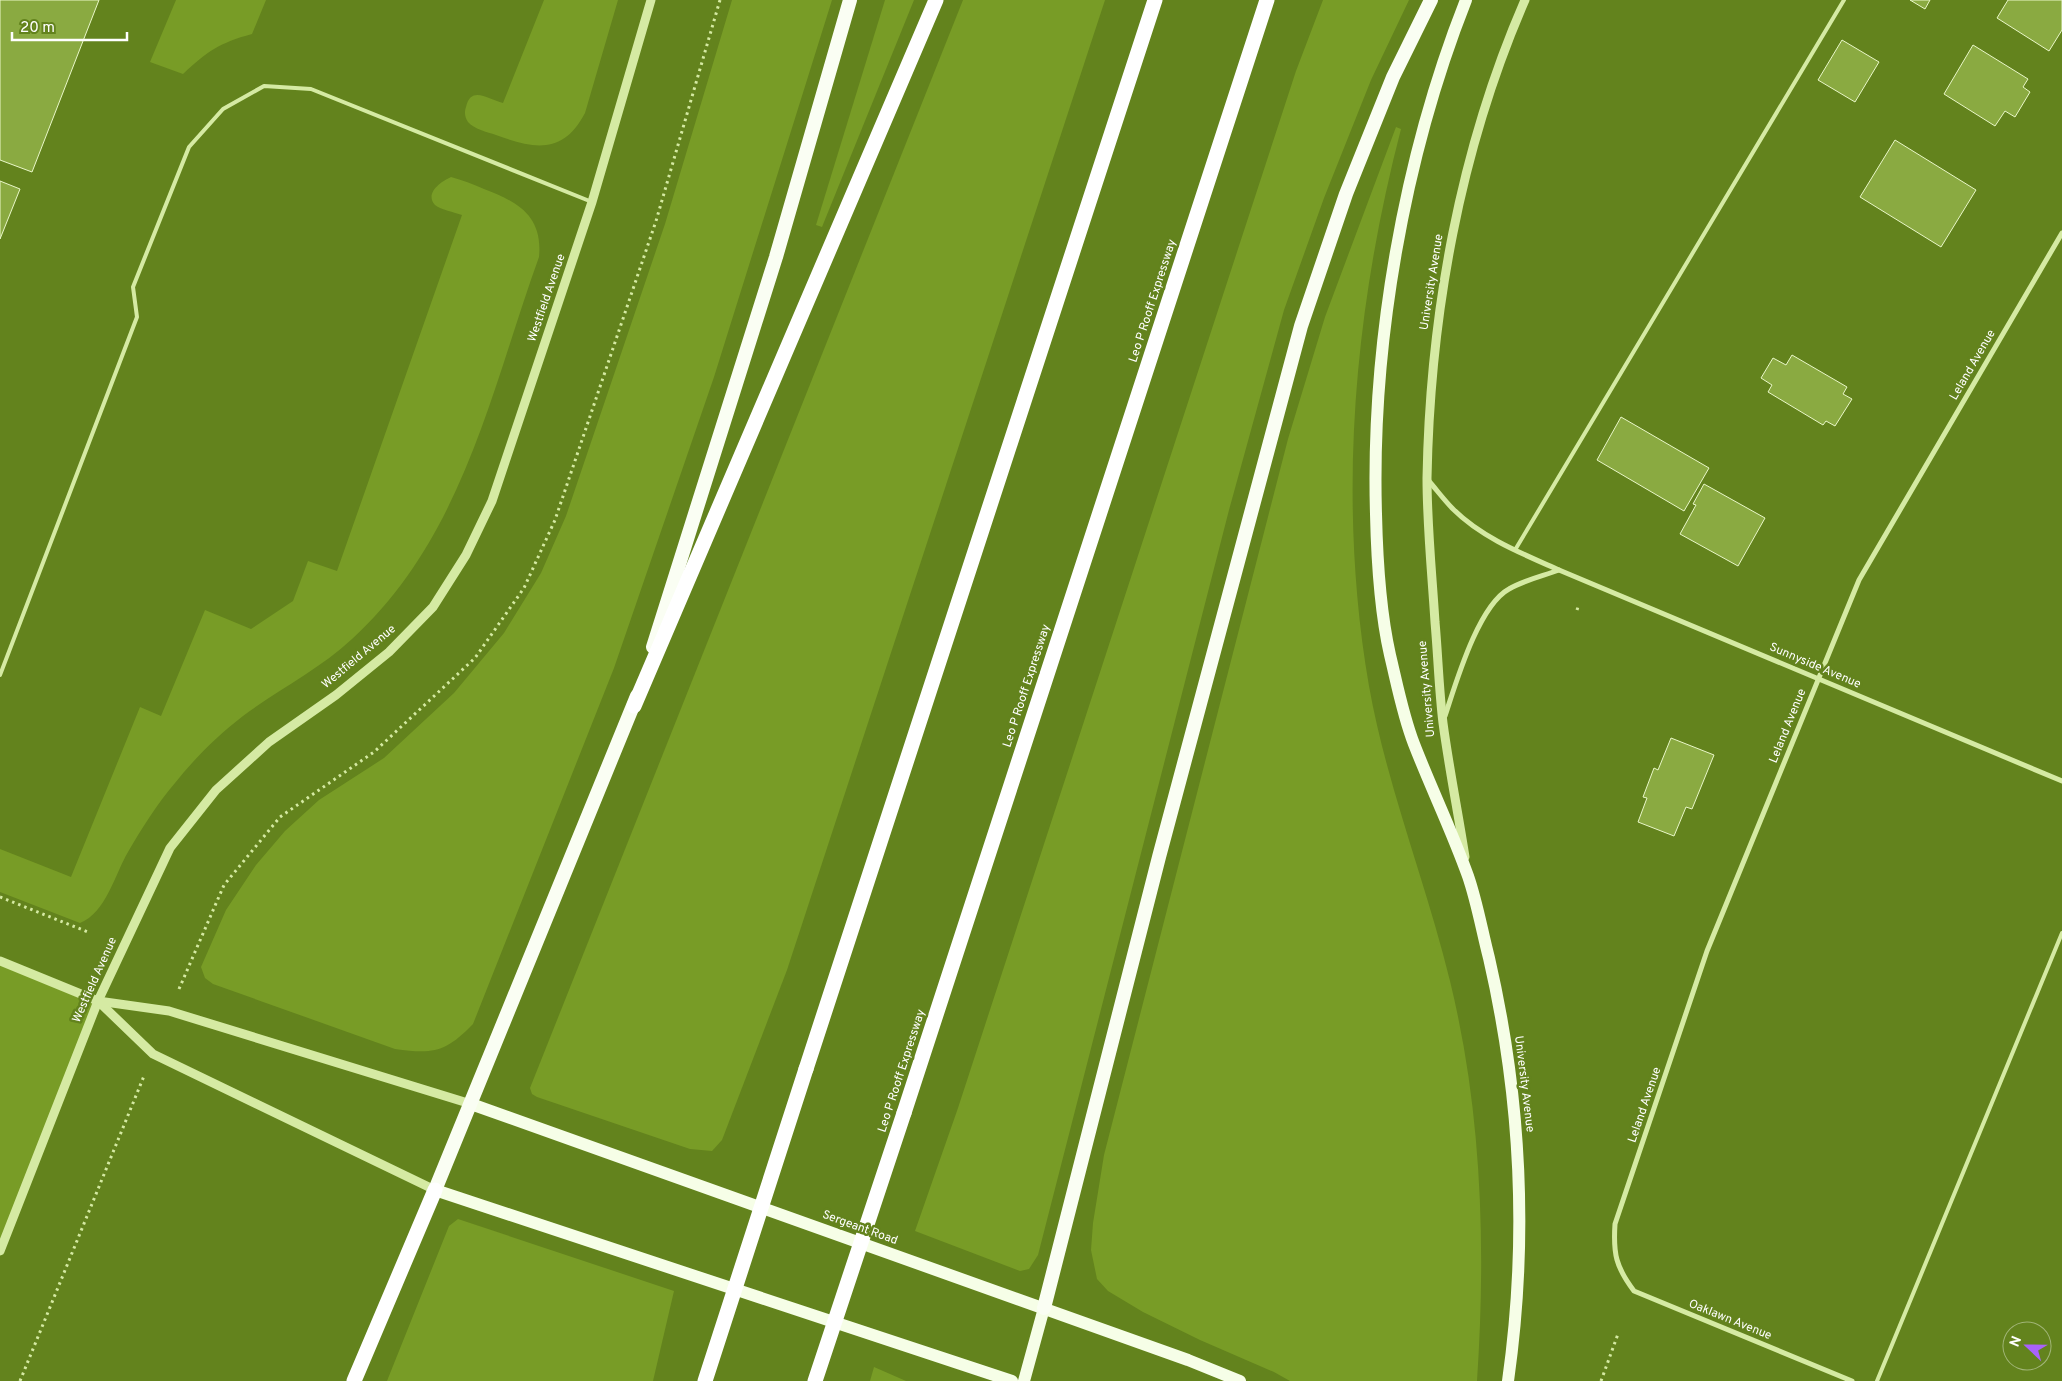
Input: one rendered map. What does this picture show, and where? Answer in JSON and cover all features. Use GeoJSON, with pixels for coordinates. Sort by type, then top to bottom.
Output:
{"type":"FeatureCollection","features":[{"type":"Feature","properties":{"kind":"highway"},"geometry":{"type":"LineString","coordinates":[[634,706],[776,257],[850,0]]}},
{"type":"Feature","properties":{"kind":"highway"},"geometry":{"type":"LineString","coordinates":[[354,1381],[471,1104],[634,706],[936,0]]}},
{"type":"Feature","properties":{"kind":"highway"},"geometry":{"type":"LineString","coordinates":[[705,1381],[1155,0]]}},
{"type":"Feature","properties":{"kind":"highway","name":"Leo P Rooff Expressway"},"geometry":{"type":"LineString","coordinates":[[815,1381],[1267,0]]}},
{"type":"Feature","properties":{"kind":"highway"},"geometry":{"type":"LineString","coordinates":[[1254,39],[1275,0]]}},
{"type":"Feature","properties":{"kind":"highway"},"geometry":{"type":"LineString","coordinates":[[1044,1308],[1162,847],[1301,326],[1346,194],[1393,77],[1431,0]]}},
{"type":"Feature","properties":{"kind":"main road"},"geometry":{"type":"LineString","coordinates":[[1466,0],[1430,108],[1404,207],[1388,301],[1379,387],[1375,469],[1377,558],[1389,652],[1412,740],[1469,878]]}},
{"type":"Feature","properties":{"kind":"main road","name":"University Avenue"},"geometry":{"type":"LineString","coordinates":[[1469,878],[1497,995],[1508,1058],[1517,1139],[1521,1213],[1508,1381]]}},
{"type":"Feature","properties":{"kind":"main road","name":"Sergeant Road"},"geometry":{"type":"LineString","coordinates":[[471,1104],[1044,1308],[1188,1360],[1240,1381]]}},
{"type":"Feature","properties":{"kind":"main road"},"geometry":{"type":"LineString","coordinates":[[435,1190],[1012,1381]]}},
{"type":"Feature","properties":{"kind":"main road"},"geometry":{"type":"LineString","coordinates":[[1024,1381],[1044,1308]]}},
{"type":"Feature","properties":{"kind":"street","name":"Westfield Avenue"},"geometry":{"type":"LineString","coordinates":[[0,1250],[98,1001],[170,848],[216,790],[269,742],[336,695],[389,652],[433,606],[466,555],[492,501],[592,202],[651,0]]}},
{"type":"Feature","properties":{"kind":"street","name":"University Avenue"},"geometry":{"type":"LineString","coordinates":[[1469,878],[1443,722],[1427,480],[1431,389],[1442,300],[1457,212],[1480,125],[1504,50],[1525,0]]}},
{"type":"Feature","properties":{"kind":"street","name":"Leland Avenue"},"geometry":{"type":"LineString","coordinates":[[1616,1260],[1615,1224],[1707,951],[1859,580],[2062,233]]}},
{"type":"Feature","properties":{"kind":"street","name":"Sunnyside Avenue"},"geometry":{"type":"LineString","coordinates":[[1427,480],[1454,510],[1486,534],[1516,550],[1559,570],[2062,781]]}},
{"type":"Feature","properties":{"kind":"street"},"geometry":{"type":"LineString","coordinates":[[1443,722],[1472,640],[1489,609],[1508,589],[1559,570]]}},
{"type":"Feature","properties":{"kind":"street"},"geometry":{"type":"LineString","coordinates":[[0,961],[98,1001],[169,1012],[471,1104]]}},
{"type":"Feature","properties":{"kind":"street"},"geometry":{"type":"LineString","coordinates":[[98,1001],[153,1054],[435,1190]]}},
{"type":"Feature","properties":{"kind":"street","name":"Oaklawn Avenue"},"geometry":{"type":"LineString","coordinates":[[1616,1260],[1622,1275],[1634,1291],[1852,1381]]}},
{"type":"Feature","properties":{"kind":"lane"},"geometry":{"type":"LineString","coordinates":[[1516,550],[1844,0]]}},
{"type":"Feature","properties":{"kind":"lane"},"geometry":{"type":"LineString","coordinates":[[0,675],[137,317],[133,287],[189,147],[224,109],[264,86],[311,89],[592,202]]}},
{"type":"Feature","properties":{"kind":"lane"},"geometry":{"type":"LineString","coordinates":[[1877,1381],[2062,933]]}},
{"type":"Feature","properties":{"kind":"path"},"geometry":{"type":"LineString","coordinates":[[169,1012],[224,885],[280,817],[374,752],[475,658],[524,588],[555,520],[656,221],[720,0]]}},
{"type":"Feature","properties":{"kind":"path"},"geometry":{"type":"LineString","coordinates":[[0,896],[88,932]]}},
{"type":"Feature","properties":{"kind":"path"},"geometry":{"type":"LineString","coordinates":[[20,1381],[153,1054]]}},
{"type":"Feature","properties":{"kind":"path"},"geometry":{"type":"LineString","coordinates":[[1601,1381],[1618,1334]]}},
{"type":"Feature","properties":{"kind":"green space"},"geometry":{"type":"Polygon","coordinates":[[[176,0],[266,0],[252,34],[215,49],[183,74],[150,62],[176,0]]]}},
{"type":"Feature","properties":{"kind":"green space"},"geometry":{"type":"Polygon","coordinates":[[[544,0],[618,0],[585,113],[576,127],[567,136],[557,142],[535,145],[510,140],[477,128],[468,122],[465,111],[468,100],[476,95],[503,103],[544,0]]]}},
{"type":"Feature","properties":{"kind":"green space"},"geometry":{"type":"Polygon","coordinates":[[[732,0],[832,0],[714,377],[614,668],[473,1024],[454,1041],[438,1049],[419,1051],[395,1049],[213,984],[205,978],[201,967],[226,910],[256,865],[285,831],[319,800],[384,758],[454,693],[504,633],[541,573],[566,516],[665,224],[732,0]]]}},
{"type":"Feature","properties":{"kind":"green space"},"geometry":{"type":"Polygon","coordinates":[[[885,0],[914,0],[822,227],[816,225],[885,0]]]}},
{"type":"Feature","properties":{"kind":"green space"},"geometry":{"type":"Polygon","coordinates":[[[963,0],[1105,0],[787,970],[722,1140],[712,1151],[690,1149],[537,1097],[532,1094],[530,1088],[963,0]]]}},
{"type":"Feature","properties":{"kind":"green space"},"geometry":{"type":"Polygon","coordinates":[[[1323,0],[1409,0],[1371,80],[1324,198],[1284,310],[1229,510],[1038,1255],[1029,1269],[1020,1271],[915,1231],[958,1108],[1296,71],[1323,0]]]}},
{"type":"Feature","properties":{"kind":"green space"},"geometry":{"type":"Polygon","coordinates":[[[1396,127],[1401,129],[1385,197],[1372,266],[1362,336],[1355,406],[1354,546],[1359,616],[1369,686],[1377,724],[1396,798],[1430,907],[1450,981],[1461,1030],[1469,1080],[1479,1180],[1481,1230],[1480,1331],[1477,1381],[1290,1381],[1143,1312],[1108,1291],[1097,1279],[1091,1250],[1093,1223],[1104,1155],[1288,439],[1325,317],[1396,127]]]}},
{"type":"Feature","properties":{"kind":"green space"},"geometry":{"type":"Polygon","coordinates":[[[451,177],[468,182],[507,199],[526,212],[537,231],[539,257],[488,411],[469,461],[447,509],[421,555],[390,599],[340,650],[243,716],[216,739],[191,765],[168,791],[150,816],[123,861],[109,892],[97,911],[89,918],[80,923],[0,892],[0,849],[71,877],[140,707],[161,716],[205,610],[251,629],[293,601],[308,561],[337,571],[462,215],[441,208],[432,201],[433,192],[436,188],[443,181],[451,177]]]}},
{"type":"Feature","properties":{"kind":"green space"},"geometry":{"type":"Polygon","coordinates":[[[0,961],[98,1001],[0,1251],[0,961]]]}},
{"type":"Feature","properties":{"kind":"green space"},"geometry":{"type":"Polygon","coordinates":[[[458,1219],[674,1291],[653,1381],[387,1381],[449,1226],[458,1219]]]}},
{"type":"Feature","properties":{"kind":"green space"},"geometry":{"type":"Polygon","coordinates":[[[874,1367],[906,1381],[870,1381],[874,1367]]]}},
{"type":"Feature","properties":{"kind":"building"},"geometry":{"type":"Polygon","coordinates":[[[0,0],[99,0],[32,172],[0,160],[0,0]]]}},
{"type":"Feature","properties":{"kind":"building"},"geometry":{"type":"Polygon","coordinates":[[[1910,0],[1930,0],[1925,9],[1910,0]]]}},
{"type":"Feature","properties":{"kind":"building"},"geometry":{"type":"Polygon","coordinates":[[[2008,0],[2062,0],[2062,30],[2049,51],[1997,18],[2008,0]]]}},
{"type":"Feature","properties":{"kind":"building"},"geometry":{"type":"Polygon","coordinates":[[[1842,40],[1879,62],[1855,102],[1818,80],[1842,40]]]}},
{"type":"Feature","properties":{"kind":"building"},"geometry":{"type":"Polygon","coordinates":[[[1973,45],[2028,79],[2023,87],[2030,92],[2015,117],[2005,111],[1995,126],[1944,94],[1973,45]]]}},
{"type":"Feature","properties":{"kind":"building"},"geometry":{"type":"Polygon","coordinates":[[[1895,140],[1976,190],[1941,247],[1860,197],[1895,140]]]}},
{"type":"Feature","properties":{"kind":"building"},"geometry":{"type":"Polygon","coordinates":[[[0,181],[20,189],[0,239],[0,181]]]}},
{"type":"Feature","properties":{"kind":"building"},"geometry":{"type":"Polygon","coordinates":[[[1792,355],[1847,387],[1843,394],[1852,399],[1835,426],[1826,421],[1823,425],[1768,392],[1772,385],[1761,378],[1773,358],[1786,365],[1792,355]]]}},
{"type":"Feature","properties":{"kind":"building"},"geometry":{"type":"Polygon","coordinates":[[[1621,417],[1709,468],[1684,511],[1597,460],[1621,417]]]}},
{"type":"Feature","properties":{"kind":"building"},"geometry":{"type":"Polygon","coordinates":[[[1704,484],[1765,518],[1738,566],[1680,534],[1696,505],[1693,504],[1704,484]]]}},
{"type":"Feature","properties":{"kind":"building"},"geometry":{"type":"Polygon","coordinates":[[[1671,738],[1714,755],[1692,809],[1686,807],[1674,836],[1638,822],[1647,798],[1643,797],[1654,768],[1658,770],[1671,738]]]}}]}
